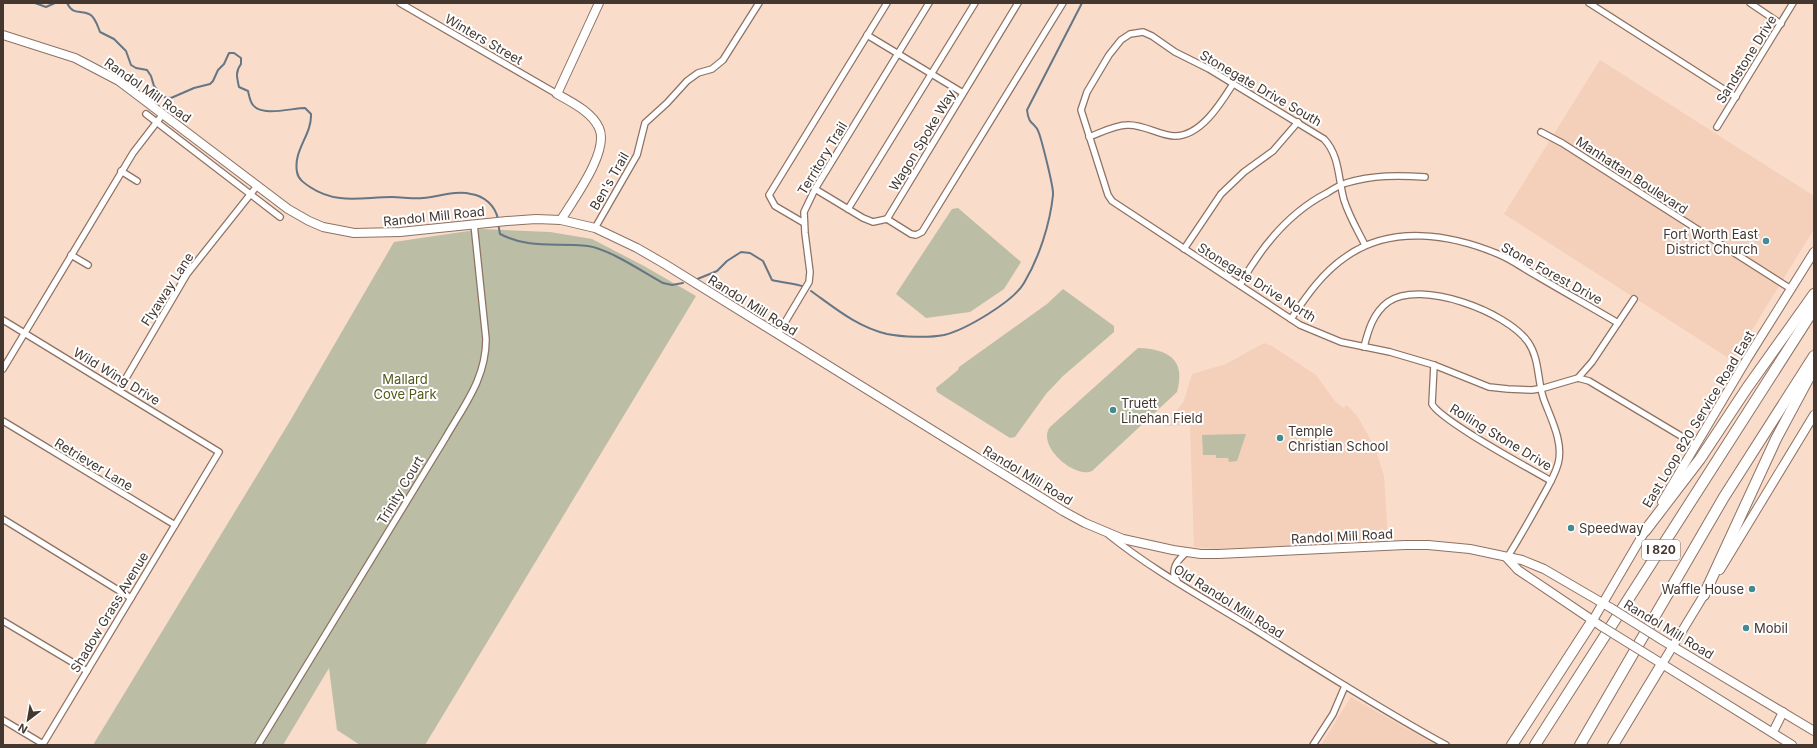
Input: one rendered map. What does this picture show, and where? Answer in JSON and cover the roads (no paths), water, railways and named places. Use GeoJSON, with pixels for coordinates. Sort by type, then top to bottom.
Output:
{"type":"FeatureCollection","features":[{"type":"Feature","properties":{"kind":"highway"},"geometry":{"type":"LineString","coordinates":[[1645,531],[1700,459],[1747,388],[1814,294]]}},
{"type":"Feature","properties":{"kind":"highway","name":"I 820"},"geometry":{"type":"LineString","coordinates":[[1535,745],[1814,309]]}},
{"type":"Feature","properties":{"kind":"highway","name":"I 820"},"geometry":{"type":"LineString","coordinates":[[1580,745],[1720,503],[1814,356]]}},
{"type":"Feature","properties":{"kind":"highway"},"geometry":{"type":"LineString","coordinates":[[1704,595],[1776,439],[1814,368]]}},
{"type":"Feature","properties":{"kind":"highway"},"geometry":{"type":"LineString","coordinates":[[1512,745],[1597,623]]}},
{"type":"Feature","properties":{"kind":"highway"},"geometry":{"type":"LineString","coordinates":[[1613,745],[1662,664]]}},
{"type":"Feature","properties":{"kind":"main road"},"geometry":{"type":"LineString","coordinates":[[561,220],[592,168],[599,153],[602,139],[599,128],[588,115],[556,94],[599,3]]}},
{"type":"Feature","properties":{"kind":"main road","name":"Randol Mill Road"},"geometry":{"type":"LineString","coordinates":[[3,35],[54,50],[96,68],[119,81],[288,209],[309,221],[336,230],[354,233],[377,234],[507,221],[561,220],[595,228],[637,248],[1063,510],[1123,539],[1187,552],[1218,554],[1428,545],[1470,549],[1522,560],[1544,569],[1603,603],[1814,731]]}},
{"type":"Feature","properties":{"kind":"main road","name":"East Loop 820 Service Road East"},"geometry":{"type":"LineString","coordinates":[[1597,623],[1603,603],[1645,531],[1747,359],[1814,252]]}},
{"type":"Feature","properties":{"kind":"main road"},"geometry":{"type":"LineString","coordinates":[[1662,664],[1814,415]]}},
{"type":"Feature","properties":{"kind":"main road"},"geometry":{"type":"LineString","coordinates":[[1508,558],[1518,570],[1597,623],[1792,745]]}},
{"type":"Feature","properties":{"kind":"main road"},"geometry":{"type":"LineString","coordinates":[[1773,732],[1783,712]]}},
{"type":"Feature","properties":{"kind":"street","name":"Winters Street"},"geometry":{"type":"LineString","coordinates":[[400,3],[556,94]]}},
{"type":"Feature","properties":{"kind":"street","name":"Ben's Trail"},"geometry":{"type":"LineString","coordinates":[[595,228],[637,155],[645,123],[667,103],[687,81],[698,74],[712,69],[723,60],[759,3]]}},
{"type":"Feature","properties":{"kind":"street"},"geometry":{"type":"LineString","coordinates":[[804,223],[775,206],[769,195],[887,3]]}},
{"type":"Feature","properties":{"kind":"street","name":"Territory Trail"},"geometry":{"type":"LineString","coordinates":[[778,334],[809,282],[809,256],[804,223],[804,212],[815,189],[929,3]]}},
{"type":"Feature","properties":{"kind":"street"},"geometry":{"type":"LineString","coordinates":[[848,208],[975,3]]}},
{"type":"Feature","properties":{"kind":"street","name":"Wagon Spoke Way"},"geometry":{"type":"LineString","coordinates":[[887,219],[1018,3]]}},
{"type":"Feature","properties":{"kind":"street"},"geometry":{"type":"LineString","coordinates":[[815,189],[874,222],[887,219],[911,234],[916,235],[922,232],[1063,3]]}},
{"type":"Feature","properties":{"kind":"street"},"geometry":{"type":"LineString","coordinates":[[1589,3],[1736,97]]}},
{"type":"Feature","properties":{"kind":"street"},"geometry":{"type":"LineString","coordinates":[[1750,3],[1781,24]]}},
{"type":"Feature","properties":{"kind":"street","name":"Sandstone Drive"},"geometry":{"type":"LineString","coordinates":[[1717,127],[1793,3]]}},
{"type":"Feature","properties":{"kind":"street","name":"Stonegate Drive South"},"geometry":{"type":"LineString","coordinates":[[1126,36],[1143,32],[1152,36],[1175,52],[1209,69],[1324,139],[1331,146],[1335,154],[1345,201],[1365,246]]}},
{"type":"Feature","properties":{"kind":"street"},"geometry":{"type":"LineString","coordinates":[[867,35],[963,93]]}},
{"type":"Feature","properties":{"kind":"street","name":"Stonegate Drive North"},"geometry":{"type":"LineString","coordinates":[[1126,36],[1109,55],[1082,102],[1081,110],[1108,195],[1112,201],[1291,319],[1328,338],[1434,365],[1490,387],[1508,389],[1540,389],[1578,378]]}},
{"type":"Feature","properties":{"kind":"street"},"geometry":{"type":"LineString","coordinates":[[1088,136],[1126,124],[1141,126],[1175,136],[1188,133],[1204,123],[1220,105],[1233,84]]}},
{"type":"Feature","properties":{"kind":"street","name":"Randol Mill Road"},"geometry":{"type":"LineString","coordinates":[[146,114],[280,218]]}},
{"type":"Feature","properties":{"kind":"street"},"geometry":{"type":"LineString","coordinates":[[3,368],[25,334],[121,171],[133,152],[163,114]]}},
{"type":"Feature","properties":{"kind":"street"},"geometry":{"type":"LineString","coordinates":[[1184,249],[1220,194],[1244,172],[1273,151],[1298,122]]}},
{"type":"Feature","properties":{"kind":"street","name":"Manhattan Boulevard"},"geometry":{"type":"LineString","coordinates":[[1541,132],[1562,143],[1791,289]]}},
{"type":"Feature","properties":{"kind":"street"},"geometry":{"type":"LineString","coordinates":[[121,171],[137,181]]}},
{"type":"Feature","properties":{"kind":"street"},"geometry":{"type":"LineString","coordinates":[[1240,285],[1262,250],[1280,229],[1305,206],[1345,183],[1387,175],[1425,177]]}},
{"type":"Feature","properties":{"kind":"street","name":"Flyaway Lane"},"geometry":{"type":"LineString","coordinates":[[119,390],[187,274],[257,186]]}},
{"type":"Feature","properties":{"kind":"street","name":"Trinity Court"},"geometry":{"type":"LineString","coordinates":[[258,745],[442,443],[476,385],[483,369],[486,354],[486,339],[474,224]]}},
{"type":"Feature","properties":{"kind":"street","name":"Stone Forest Drive"},"geometry":{"type":"LineString","coordinates":[[1291,319],[1309,293],[1332,268],[1347,255],[1365,246],[1387,238],[1413,235],[1455,239],[1499,254],[1618,323]]}},
{"type":"Feature","properties":{"kind":"street"},"geometry":{"type":"LineString","coordinates":[[71,255],[88,266]]}},
{"type":"Feature","properties":{"kind":"street"},"geometry":{"type":"LineString","coordinates":[[1364,347],[1373,320],[1388,302],[1400,296],[1421,294],[1443,296],[1464,302],[1499,319],[1520,332],[1529,342],[1535,355],[1540,389],[1556,432],[1559,454],[1558,464],[1552,481],[1508,558]]}},
{"type":"Feature","properties":{"kind":"street"},"geometry":{"type":"LineString","coordinates":[[1634,299],[1592,362],[1578,378],[1589,381],[1696,445]]}},
{"type":"Feature","properties":{"kind":"street","name":"Wild Wing Drive"},"geometry":{"type":"LineString","coordinates":[[3,320],[219,452]]}},
{"type":"Feature","properties":{"kind":"street","name":"Rolling Stone Drive"},"geometry":{"type":"LineString","coordinates":[[1434,365],[1432,404],[1435,409],[1458,425],[1552,481]]}},
{"type":"Feature","properties":{"kind":"street","name":"Retriever Lane"},"geometry":{"type":"LineString","coordinates":[[3,421],[175,525]]}},
{"type":"Feature","properties":{"kind":"street","name":"Shadow Grass Avenue"},"geometry":{"type":"LineString","coordinates":[[3,720],[43,744],[219,452]]}},
{"type":"Feature","properties":{"kind":"street"},"geometry":{"type":"LineString","coordinates":[[3,519],[131,598]]}},
{"type":"Feature","properties":{"kind":"street","name":"Old Randol Mill Road"},"geometry":{"type":"LineString","coordinates":[[1104,531],[1129,551],[1178,582],[1346,686],[1446,745]]}},
{"type":"Feature","properties":{"kind":"street"},"geometry":{"type":"LineString","coordinates":[[1178,582],[1174,576],[1175,566],[1180,557],[1187,552]]}},
{"type":"Feature","properties":{"kind":"street"},"geometry":{"type":"LineString","coordinates":[[3,621],[87,671]]}},
{"type":"Feature","properties":{"kind":"street"},"geometry":{"type":"LineString","coordinates":[[1313,745],[1333,714],[1346,686]]}},
{"type":"Feature","properties":{"kind":"waterway"},"geometry":{"type":"LineString","coordinates":[[35,3],[46,7],[55,3]]}},
{"type":"Feature","properties":{"kind":"waterway"},"geometry":{"type":"LineString","coordinates":[[67,3],[74,11],[91,15],[100,32],[114,39],[126,51],[131,65],[136,68],[147,70],[151,76],[154,86],[163,97],[171,98],[194,88],[210,84],[218,70],[224,64],[229,53],[234,53],[241,58],[241,64],[237,75],[239,87],[248,91],[251,102],[257,109],[263,111],[278,111],[305,108],[311,114],[309,129],[296,164],[300,179],[320,193],[350,199],[392,197],[419,198],[453,193],[465,193],[476,195],[492,205],[498,219]]}},
{"type":"Feature","properties":{"kind":"waterway"},"geometry":{"type":"LineString","coordinates":[[811,291],[856,322],[866,327],[887,334],[923,337],[944,335],[964,327],[988,314],[1010,298],[1018,290],[1024,283],[1039,252],[1052,206],[1053,195],[1050,175],[1039,133],[1029,119],[1027,110],[1082,3]]}},
{"type":"Feature","properties":{"kind":"waterway"},"geometry":{"type":"LineString","coordinates":[[498,223],[500,234],[512,239],[533,244],[576,245],[596,248],[616,256],[663,283],[672,285],[683,283]]}},
{"type":"Feature","properties":{"kind":"waterway"},"geometry":{"type":"LineString","coordinates":[[695,280],[717,271],[727,261],[741,252],[750,253],[763,261],[772,280],[805,287]]}},
{"type":"Feature","properties":{"kind":"place","name":"Fort Worth East District Church"},"geometry":{"type":"Point","coordinates":[1766,241]}},
{"type":"Feature","properties":{"kind":"place","name":"Truett Linehan Field"},"geometry":{"type":"Point","coordinates":[1113,410]}},
{"type":"Feature","properties":{"kind":"place","name":"Temple Christian School"},"geometry":{"type":"Point","coordinates":[1280,438]}},
{"type":"Feature","properties":{"kind":"place","name":"Speedway"},"geometry":{"type":"Point","coordinates":[1571,528]}},
{"type":"Feature","properties":{"kind":"place","name":"Waffle House"},"geometry":{"type":"Point","coordinates":[1752,589]}},
{"type":"Feature","properties":{"kind":"place","name":"Mobil"},"geometry":{"type":"Point","coordinates":[1746,628]}},
{"type":"Feature","properties":{"kind":"park label","name":"Mallard Cove Park"},"geometry":{"type":"Point","coordinates":[405,386]}}]}
